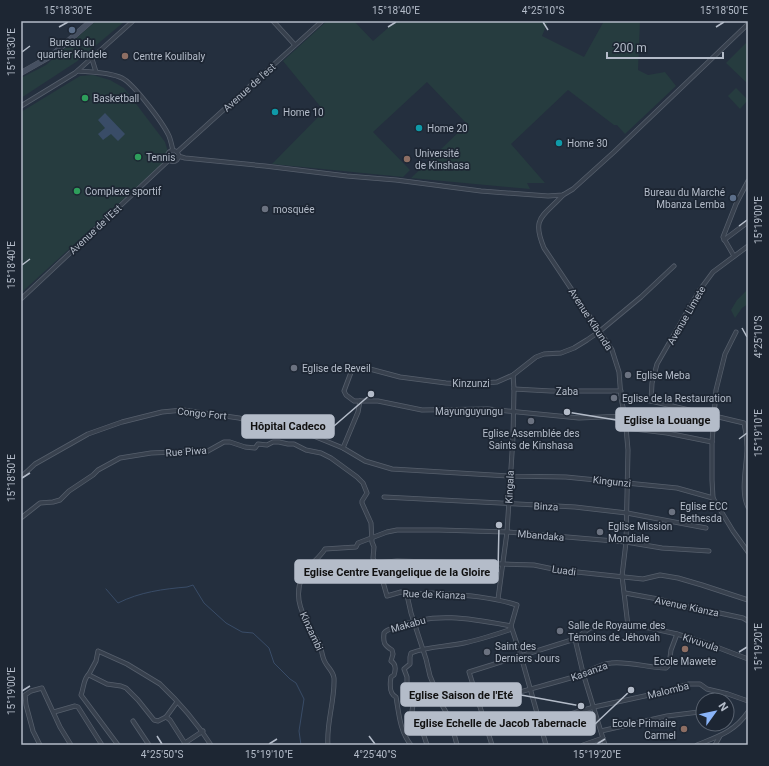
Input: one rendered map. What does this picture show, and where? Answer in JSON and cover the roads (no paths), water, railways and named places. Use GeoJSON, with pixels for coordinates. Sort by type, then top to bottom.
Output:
{"type":"FeatureCollection","features":[{"type":"Feature","properties":{"kind":"street"},"geometry":{"type":"LineString","coordinates":[[21,73],[51,56],[91,21]]}},
{"type":"Feature","properties":{"kind":"street"},"geometry":{"type":"LineString","coordinates":[[21,106],[78,71],[133,21]]}},
{"type":"Feature","properties":{"kind":"street"},"geometry":{"type":"LineString","coordinates":[[273,21],[295,46]]}},
{"type":"Feature","properties":{"kind":"street","name":"Avenue de l'est"},"geometry":{"type":"LineString","coordinates":[[176,153],[322,21]]}},
{"type":"Feature","properties":{"kind":"street","name":"Avenue Kibunda"},"geometry":{"type":"LineString","coordinates":[[628,626],[622,576],[626,542],[628,450],[625,416],[621,398],[617,362],[612,350],[600,331],[547,253],[539,236],[538,226],[540,220],[563,195],[573,189],[614,152],[748,24]]}},
{"type":"Feature","properties":{"kind":"street"},"geometry":{"type":"LineString","coordinates":[[92,59],[96,72]]}},
{"type":"Feature","properties":{"kind":"street"},"geometry":{"type":"LineString","coordinates":[[78,71],[96,72],[123,79],[134,89],[168,134],[176,153],[185,158],[396,180],[481,191],[548,196],[563,195]]}},
{"type":"Feature","properties":{"kind":"street","name":"Avenue de l'Est"},"geometry":{"type":"LineString","coordinates":[[176,153],[176,161],[169,160],[168,154],[176,153]]}},
{"type":"Feature","properties":{"kind":"street","name":"Avenue de l'Est"},"geometry":{"type":"LineString","coordinates":[[21,299],[169,160]]}},
{"type":"Feature","properties":{"kind":"street"},"geometry":{"type":"LineString","coordinates":[[734,256],[723,237],[732,212],[748,182]]}},
{"type":"Feature","properties":{"kind":"street"},"geometry":{"type":"LineString","coordinates":[[724,240],[748,222]]}},
{"type":"Feature","properties":{"kind":"street","name":"Avenue Limete"},"geometry":{"type":"LineString","coordinates":[[651,400],[652,383],[657,364],[699,291],[712,272],[748,246]]}},
{"type":"Feature","properties":{"kind":"street","name":"Kinzunzi"},"geometry":{"type":"LineString","coordinates":[[353,367],[366,368],[400,377],[460,384],[497,382],[513,374],[536,357],[544,354],[561,353],[574,348],[600,331],[641,297],[674,266]]}},
{"type":"Feature","properties":{"kind":"street"},"geometry":{"type":"LineString","coordinates":[[736,332],[725,354],[718,383],[711,462],[713,498],[748,552]]}},
{"type":"Feature","properties":{"kind":"street","name":"Mayunguyungu"},"geometry":{"type":"LineString","coordinates":[[353,367],[344,393],[354,401],[378,401],[422,410],[467,409],[514,411],[547,416],[579,418],[625,416]]}},
{"type":"Feature","properties":{"kind":"street","name":"Kingala"},"geometry":{"type":"LineString","coordinates":[[498,599],[507,532],[509,476],[514,411],[513,374]]}},
{"type":"Feature","properties":{"kind":"street","name":"Zaba"},"geometry":{"type":"LineString","coordinates":[[514,389],[551,391],[621,391]]}},
{"type":"Feature","properties":{"kind":"street"},"geometry":{"type":"LineString","coordinates":[[621,398],[651,400],[744,423],[747,432],[745,501],[748,507]]}},
{"type":"Feature","properties":{"kind":"street"},"geometry":{"type":"LineString","coordinates":[[342,448],[358,412],[360,401]]}},
{"type":"Feature","properties":{"kind":"street","name":"Congo Fort"},"geometry":{"type":"LineString","coordinates":[[21,477],[36,464],[88,434],[122,422],[174,410],[253,420],[290,431],[311,435],[342,448],[365,460],[392,468],[509,476]]}},
{"type":"Feature","properties":{"kind":"street"},"geometry":{"type":"LineString","coordinates":[[626,428],[667,433],[712,442]]}},
{"type":"Feature","properties":{"kind":"street","name":"Rue Piwa"},"geometry":{"type":"LineString","coordinates":[[21,518],[40,503],[60,500],[68,491],[93,475],[98,470],[120,458],[151,453],[206,452],[224,442],[230,442],[242,447],[253,448],[256,448],[258,444],[267,445],[273,442],[279,442],[296,445],[306,450],[321,453],[357,476],[366,489],[367,493],[362,501],[371,523],[373,537]]}},
{"type":"Feature","properties":{"kind":"street","name":"Kingunzi"},"geometry":{"type":"LineString","coordinates":[[509,476],[566,476],[677,488],[713,498]]}},
{"type":"Feature","properties":{"kind":"street","name":"Binza"},"geometry":{"type":"LineString","coordinates":[[384,497],[575,507],[627,513],[706,528]]}},
{"type":"Feature","properties":{"kind":"street","name":"Mbandaka"},"geometry":{"type":"LineString","coordinates":[[373,537],[397,530],[507,532],[626,542],[662,548],[709,551]]}},
{"type":"Feature","properties":{"kind":"street","name":"Rue de Kianza"},"geometry":{"type":"LineString","coordinates":[[373,537],[373,558],[387,596],[401,592],[407,594],[477,596],[498,599],[518,605],[511,626]]}},
{"type":"Feature","properties":{"kind":"street","name":"Kinzambi"},"geometry":{"type":"LineString","coordinates":[[328,745],[327,735],[333,703],[334,678],[332,672],[324,661],[319,644],[304,618],[298,597],[300,583],[305,572],[321,556],[325,549],[356,547],[358,543],[373,537]]}},
{"type":"Feature","properties":{"kind":"street","name":"Luadi"},"geometry":{"type":"LineString","coordinates":[[376,563],[391,561],[534,565],[558,570],[643,579],[660,575],[678,578],[748,600]]}},
{"type":"Feature","properties":{"kind":"street","name":"Avenue Kianza"},"geometry":{"type":"LineString","coordinates":[[625,593],[658,599],[690,608],[743,618],[748,621]]}},
{"type":"Feature","properties":{"kind":"street"},"geometry":{"type":"LineString","coordinates":[[407,594],[408,606],[423,649],[430,676],[442,705],[450,719],[457,745]]}},
{"type":"Feature","properties":{"kind":"street","name":"Makabu"},"geometry":{"type":"LineString","coordinates":[[411,745],[403,732],[397,712],[396,697],[393,696],[391,692],[391,676],[394,675],[395,664],[391,660],[393,654],[392,650],[386,647],[383,638],[384,633],[424,618],[462,618],[511,626]]}},
{"type":"Feature","properties":{"kind":"street"},"geometry":{"type":"LineString","coordinates":[[427,745],[422,730],[412,711],[414,699],[407,688],[407,677],[404,669],[410,664],[411,653],[423,649],[472,641],[509,630],[511,626]]}},
{"type":"Feature","properties":{"kind":"street"},"geometry":{"type":"LineString","coordinates":[[511,626],[531,688],[546,745]]}},
{"type":"Feature","properties":{"kind":"street","name":"Kivuvula"},"geometry":{"type":"LineString","coordinates":[[479,704],[469,672],[575,639],[587,630],[594,627],[628,626],[650,628],[706,643],[748,659]]}},
{"type":"Feature","properties":{"kind":"street","name":"Kasanza"},"geometry":{"type":"LineString","coordinates":[[479,704],[505,695],[579,675],[599,666],[611,663],[641,664],[666,668],[669,665],[671,650],[677,634]]}},
{"type":"Feature","properties":{"kind":"street"},"geometry":{"type":"LineString","coordinates":[[575,639],[583,673],[605,745]]}},
{"type":"Feature","properties":{"kind":"street"},"geometry":{"type":"LineString","coordinates":[[118,745],[82,695],[83,684],[86,676],[89,674],[96,661],[98,651],[152,678],[177,702],[203,732],[211,745]]}},
{"type":"Feature","properties":{"kind":"street"},"geometry":{"type":"LineString","coordinates":[[89,674],[107,684],[126,688],[154,720],[158,721],[166,717],[177,702]]}},
{"type":"Feature","properties":{"kind":"street","name":"Malomba"},"geometry":{"type":"LineString","coordinates":[[540,723],[594,707],[672,690],[679,686],[694,683],[700,684],[707,689],[728,694],[748,702]]}},
{"type":"Feature","properties":{"kind":"street"},"geometry":{"type":"LineString","coordinates":[[40,745],[33,730],[26,705],[25,695],[31,691],[42,688],[60,727],[71,745]]}},
{"type":"Feature","properties":{"kind":"street"},"geometry":{"type":"LineString","coordinates":[[479,704],[492,745]]}},
{"type":"Feature","properties":{"kind":"street"},"geometry":{"type":"LineString","coordinates":[[54,712],[75,706],[78,707],[102,745]]}},
{"type":"Feature","properties":{"kind":"street"},"geometry":{"type":"LineString","coordinates":[[697,745],[731,730],[748,712]]}},
{"type":"Feature","properties":{"kind":"street"},"geometry":{"type":"LineString","coordinates":[[601,732],[668,716],[695,713]]}},
{"type":"Feature","properties":{"kind":"street"},"geometry":{"type":"LineString","coordinates":[[166,717],[186,744],[203,732]]}},
{"type":"Feature","properties":{"kind":"street"},"geometry":{"type":"LineString","coordinates":[[133,721],[150,745]]}},
{"type":"Feature","properties":{"kind":"street"},"geometry":{"type":"LineString","coordinates":[[715,745],[720,736]]}},
{"type":"Feature","properties":{"kind":"street"},"geometry":{"type":"LineString","coordinates":[[583,745],[603,738]]}},
{"type":"Feature","properties":{"kind":"water"},"geometry":{"type":"Polygon","coordinates":[[[105,113],[125,134],[118,141],[111,134],[103,140],[98,134],[105,128],[98,120],[105,113]]]}},
{"type":"Feature","properties":{"kind":"waterway"},"geometry":{"type":"LineString","coordinates":[[106,589],[118,603],[143,594],[193,585],[204,603],[226,623],[242,632],[253,633],[269,648],[274,663],[296,683],[304,699],[299,731],[301,745]]}},
{"type":"Feature","properties":{"kind":"place","name":"Bureau du quartier Kindele"},"geometry":{"type":"Point","coordinates":[72,30]}},
{"type":"Feature","properties":{"kind":"place","name":"Centre Koulibaly"},"geometry":{"type":"Point","coordinates":[125,56]}},
{"type":"Feature","properties":{"kind":"place","name":"Basketball"},"geometry":{"type":"Point","coordinates":[85,98]}},
{"type":"Feature","properties":{"kind":"place","name":"Home 10"},"geometry":{"type":"Point","coordinates":[275,112]}},
{"type":"Feature","properties":{"kind":"place","name":"Home 20"},"geometry":{"type":"Point","coordinates":[419,128]}},
{"type":"Feature","properties":{"kind":"place","name":"Home 30"},"geometry":{"type":"Point","coordinates":[559,143]}},
{"type":"Feature","properties":{"kind":"place","name":"Tennis"},"geometry":{"type":"Point","coordinates":[138,157]}},
{"type":"Feature","properties":{"kind":"place","name":"Université de Kinshasa"},"geometry":{"type":"Point","coordinates":[407,159]}},
{"type":"Feature","properties":{"kind":"place","name":"Complexe sportif"},"geometry":{"type":"Point","coordinates":[77,191]}},
{"type":"Feature","properties":{"kind":"place","name":"Bureau du Marché Mbanza Lemba"},"geometry":{"type":"Point","coordinates":[733,198]}},
{"type":"Feature","properties":{"kind":"place","name":"mosquée"},"geometry":{"type":"Point","coordinates":[265,209]}},
{"type":"Feature","properties":{"kind":"place","name":"Eglise de Reveil"},"geometry":{"type":"Point","coordinates":[294,368]}},
{"type":"Feature","properties":{"kind":"place","name":"Eglise Meba"},"geometry":{"type":"Point","coordinates":[628,375]}},
{"type":"Feature","properties":{"kind":"place","name":"Hôpital Cadeco"},"geometry":{"type":"Point","coordinates":[371,394]}},
{"type":"Feature","properties":{"kind":"place","name":"Eglise de la Restauration"},"geometry":{"type":"Point","coordinates":[614,398]}},
{"type":"Feature","properties":{"kind":"place","name":"Eglise la Louange"},"geometry":{"type":"Point","coordinates":[567,412]}},
{"type":"Feature","properties":{"kind":"place","name":"Eglise Assemblée des Saints de Kinshasa"},"geometry":{"type":"Point","coordinates":[531,421]}},
{"type":"Feature","properties":{"kind":"place","name":"Eglise ECC Bethesda"},"geometry":{"type":"Point","coordinates":[672,512]}},
{"type":"Feature","properties":{"kind":"place","name":"Eglise Centre Evangelique de la Gloire"},"geometry":{"type":"Point","coordinates":[499,525]}},
{"type":"Feature","properties":{"kind":"place","name":"Eglise Mission Mondiale"},"geometry":{"type":"Point","coordinates":[600,532]}},
{"type":"Feature","properties":{"kind":"place","name":"Salle de Royaume des Témoins de Jéhovah"},"geometry":{"type":"Point","coordinates":[560,631]}},
{"type":"Feature","properties":{"kind":"place","name":"Ecole Mawete"},"geometry":{"type":"Point","coordinates":[685,649]}},
{"type":"Feature","properties":{"kind":"place","name":"Saint des Derniers Jours"},"geometry":{"type":"Point","coordinates":[487,652]}},
{"type":"Feature","properties":{"kind":"place","name":"Eglise Echelle de Jacob Tabernacle"},"geometry":{"type":"Point","coordinates":[631,690]}},
{"type":"Feature","properties":{"kind":"place","name":"Eglise Saison de l'Eté"},"geometry":{"type":"Point","coordinates":[581,706]}},
{"type":"Feature","properties":{"kind":"place","name":"Ecole Primaire Carmel"},"geometry":{"type":"Point","coordinates":[684,729]}}]}
